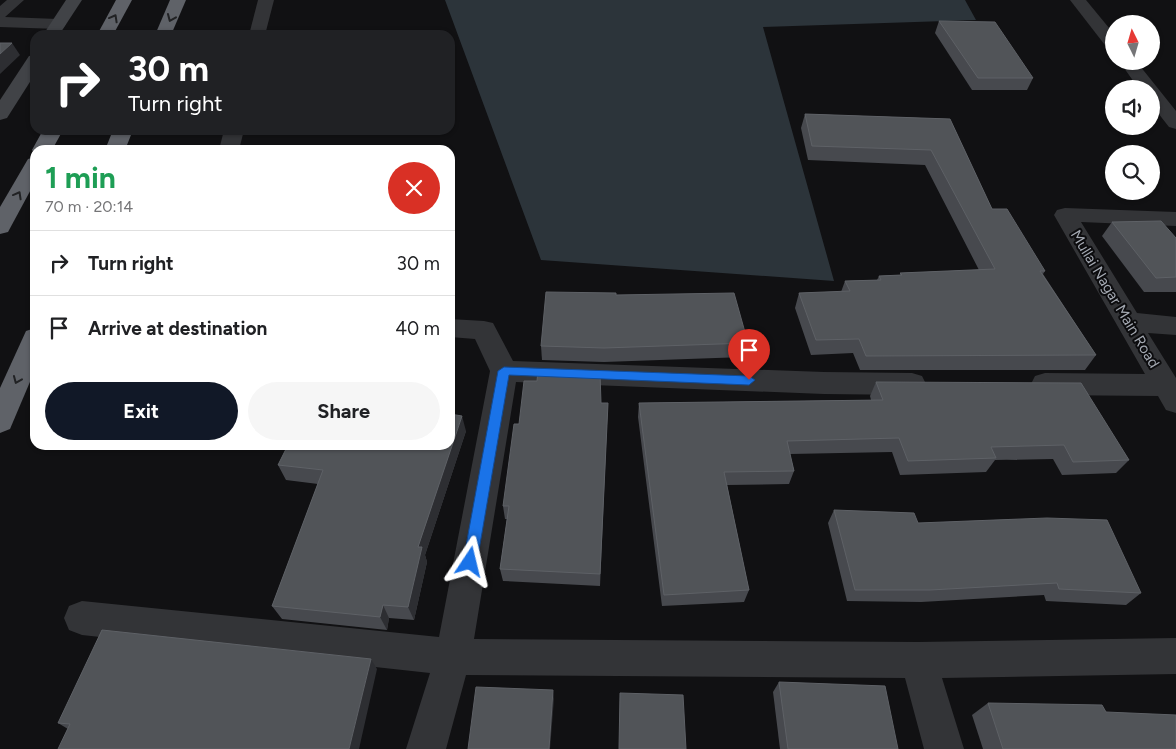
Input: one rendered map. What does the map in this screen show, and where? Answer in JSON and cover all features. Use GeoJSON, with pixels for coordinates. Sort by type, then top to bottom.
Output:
{"type":"FeatureCollection","features":[{"type":"Feature","properties":{"kind":"highway"},"geometry":{"type":"LineString","coordinates":[[108,30],[124,0]]}},
{"type":"Feature","properties":{"kind":"highway"},"geometry":{"type":"LineString","coordinates":[[165,30],[178,0]]}},
{"type":"Feature","properties":{"kind":"highway"},"geometry":{"type":"LineString","coordinates":[[0,228],[30,172]]}},
{"type":"Feature","properties":{"kind":"highway"},"geometry":{"type":"LineString","coordinates":[[0,421],[30,350]]}},
{"type":"Feature","properties":{"kind":"street"},"geometry":{"type":"LineString","coordinates":[[0,14],[16,0]]}},
{"type":"Feature","properties":{"kind":"street"},"geometry":{"type":"LineString","coordinates":[[0,22],[55,30],[74,0]]}},
{"type":"Feature","properties":{"kind":"street"},"geometry":{"type":"LineString","coordinates":[[258,30],[266,0]]}},
{"type":"Feature","properties":{"kind":"street"},"geometry":{"type":"LineString","coordinates":[[1078,0],[1105,34]]}},
{"type":"Feature","properties":{"kind":"street"},"geometry":{"type":"LineString","coordinates":[[0,114],[30,68]]}},
{"type":"Feature","properties":{"kind":"street"},"geometry":{"type":"LineString","coordinates":[[1134,70],[1142,80]]}},
{"type":"Feature","properties":{"kind":"street"},"geometry":{"type":"LineString","coordinates":[[1160,95],[1176,100]]}},
{"type":"Feature","properties":{"kind":"street"},"geometry":{"type":"LineString","coordinates":[[1160,103],[1176,123]]}},
{"type":"Feature","properties":{"kind":"street","name":"Mullai Nagar Main Road"},"geometry":{"type":"LineString","coordinates":[[1171,393],[1065,215],[1176,219]]}},
{"type":"Feature","properties":{"kind":"street"},"geometry":{"type":"LineString","coordinates":[[1129,322],[1176,326]]}},
{"type":"Feature","properties":{"kind":"street"},"geometry":{"type":"LineString","coordinates":[[426,749],[453,657],[504,371],[484,330],[455,328]]}},
{"type":"Feature","properties":{"kind":"street"},"geometry":{"type":"LineString","coordinates":[[504,371],[824,383],[941,384]]}},
{"type":"Feature","properties":{"kind":"street"},"geometry":{"type":"LineString","coordinates":[[1020,384],[1171,393]]}},
{"type":"Feature","properties":{"kind":"street"},"geometry":{"type":"LineString","coordinates":[[82,618],[453,657],[918,660],[1176,656]]}},
{"type":"Feature","properties":{"kind":"street"},"geometry":{"type":"LineString","coordinates":[[918,660],[944,749]]}},
{"type":"Feature","properties":{"kind":"shaded area"},"geometry":{"type":"Polygon","coordinates":[[[445,0],[965,0],[976,20],[763,27],[834,281],[541,260],[445,0]]]}},
{"type":"Feature","properties":{"kind":"building"},"geometry":{"type":"Polygon","coordinates":[[[939,21],[995,22],[1033,78],[978,78],[939,21]]]}},
{"type":"Feature","properties":{"kind":"building"},"geometry":{"type":"Polygon","coordinates":[[[0,43],[12,43],[0,54],[0,43]]]}},
{"type":"Feature","properties":{"kind":"building"},"geometry":{"type":"Polygon","coordinates":[[[805,114],[950,119],[992,209],[1007,209],[1045,271],[1040,271],[1096,355],[866,356],[859,339],[816,340],[799,293],[850,291],[845,281],[881,280],[879,276],[902,275],[900,273],[995,269],[931,150],[812,146],[805,114]]]}},
{"type":"Feature","properties":{"kind":"building"},"geometry":{"type":"Polygon","coordinates":[[[1161,221],[1176,238],[1176,277],[1156,278],[1112,222],[1161,221]]]}},
{"type":"Feature","properties":{"kind":"building"},"geometry":{"type":"Polygon","coordinates":[[[546,292],[616,293],[616,295],[734,293],[748,343],[604,348],[541,346],[546,292]]]}},
{"type":"Feature","properties":{"kind":"building"},"geometry":{"type":"Polygon","coordinates":[[[538,371],[600,373],[601,403],[608,403],[600,574],[500,569],[509,506],[503,506],[514,424],[519,424],[524,381],[537,381],[538,371]]]}},
{"type":"Feature","properties":{"kind":"building"},"geometry":{"type":"Polygon","coordinates":[[[876,382],[1081,383],[1129,460],[1073,462],[1064,445],[991,447],[996,458],[908,461],[899,438],[787,441],[794,471],[724,472],[749,590],[664,595],[639,403],[883,400],[876,382]]]}},
{"type":"Feature","properties":{"kind":"building"},"geometry":{"type":"Polygon","coordinates":[[[455,415],[462,416],[455,437],[455,415]]]}},
{"type":"Feature","properties":{"kind":"building"},"geometry":{"type":"Polygon","coordinates":[[[286,450],[451,450],[418,547],[422,547],[408,607],[383,605],[380,617],[272,606],[323,470],[278,465],[286,450]]]}},
{"type":"Feature","properties":{"kind":"building"},"geometry":{"type":"Polygon","coordinates":[[[834,510],[914,513],[918,523],[1047,518],[1107,520],[1141,593],[1059,589],[1057,583],[930,590],[855,590],[834,510]]]}},
{"type":"Feature","properties":{"kind":"building"},"geometry":{"type":"Polygon","coordinates":[[[102,630],[371,659],[349,749],[58,749],[70,724],[58,723],[102,630]]]}},
{"type":"Feature","properties":{"kind":"building"},"geometry":{"type":"Polygon","coordinates":[[[779,682],[885,686],[898,749],[788,749],[779,682]]]}},
{"type":"Feature","properties":{"kind":"building"},"geometry":{"type":"Polygon","coordinates":[[[476,687],[553,690],[549,749],[468,749],[476,687]]]}},
{"type":"Feature","properties":{"kind":"building"},"geometry":{"type":"Polygon","coordinates":[[[620,693],[683,695],[686,749],[619,749],[620,693]]]}},
{"type":"Feature","properties":{"kind":"building"},"geometry":{"type":"Polygon","coordinates":[[[988,703],[1102,705],[1106,712],[1176,715],[1176,749],[1003,749],[988,703]]]}},
{"type":"Feature","properties":{"kind":"route"},"geometry":{"type":"LineString","coordinates":[[470,562],[504,371],[749,380]]}}]}
